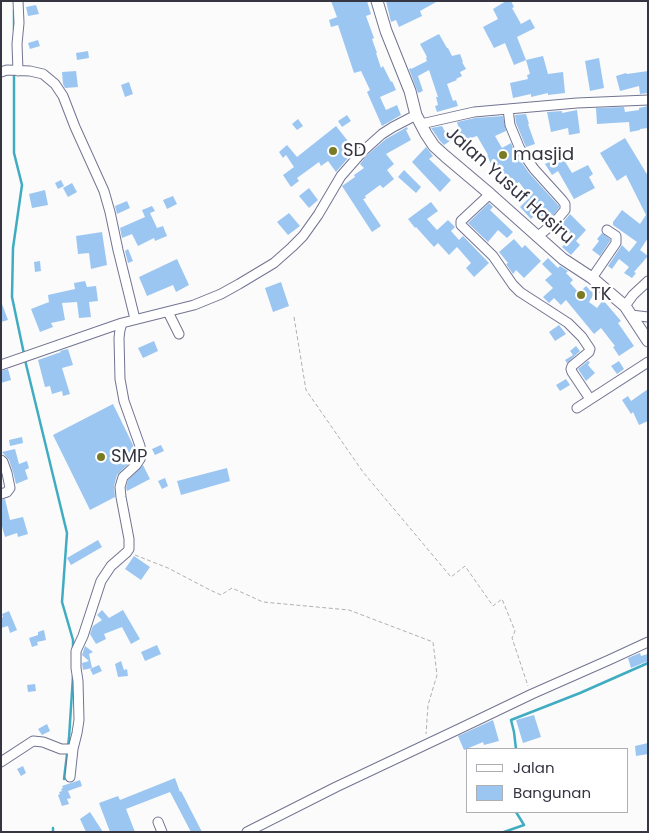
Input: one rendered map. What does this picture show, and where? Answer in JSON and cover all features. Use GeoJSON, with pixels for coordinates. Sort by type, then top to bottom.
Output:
{"type":"FeatureCollection","features":[{"type":"Feature","properties":{"kind":"main road","name":"Jalan Yusuf Hasiru"},"geometry":{"type":"LineString","coordinates":[[377,1],[386,31],[410,91],[418,119],[434,146],[537,237],[562,258],[592,278],[628,310],[648,341]]}},
{"type":"Feature","properties":{"kind":"street"},"geometry":{"type":"LineString","coordinates":[[18,1],[19,23],[17,44],[10,71],[30,70],[43,74],[55,84],[63,96],[104,191],[135,319]]}},
{"type":"Feature","properties":{"kind":"street"},"geometry":{"type":"LineString","coordinates":[[1,365],[122,323],[194,305],[239,284],[280,258],[303,236],[341,176],[363,151],[393,127],[418,119],[474,112],[567,104],[648,100]]}},
{"type":"Feature","properties":{"kind":"street"},"geometry":{"type":"LineString","coordinates":[[508,109],[510,125],[520,149],[534,169],[562,200],[566,210],[537,237]]}},
{"type":"Feature","properties":{"kind":"street"},"geometry":{"type":"LineString","coordinates":[[490,194],[461,221],[461,225],[492,256],[520,292],[568,323],[582,337],[590,349],[572,366],[572,372],[590,399]]}},
{"type":"Feature","properties":{"kind":"street"},"geometry":{"type":"LineString","coordinates":[[592,278],[616,243],[616,236],[607,230]]}},
{"type":"Feature","properties":{"kind":"street"},"geometry":{"type":"LineString","coordinates":[[648,281],[633,295],[628,310],[648,317]]}},
{"type":"Feature","properties":{"kind":"street"},"geometry":{"type":"LineString","coordinates":[[168,312],[179,334]]}},
{"type":"Feature","properties":{"kind":"street"},"geometry":{"type":"LineString","coordinates":[[70,777],[67,749],[77,733],[79,720],[76,651],[83,636],[101,581],[111,566],[127,552],[130,546],[120,487],[123,477],[140,459],[140,446],[124,401],[120,379],[119,338],[122,323]]}},
{"type":"Feature","properties":{"kind":"street"},"geometry":{"type":"LineString","coordinates":[[577,408],[648,362]]}},
{"type":"Feature","properties":{"kind":"street"},"geometry":{"type":"LineString","coordinates":[[1,460],[7,473],[10,488],[7,492],[1,494]]}},
{"type":"Feature","properties":{"kind":"street"},"geometry":{"type":"LineString","coordinates":[[247,832],[532,694],[648,642]]}},
{"type":"Feature","properties":{"kind":"street"},"geometry":{"type":"LineString","coordinates":[[2,758],[33,741],[67,749]]}},
{"type":"Feature","properties":{"kind":"street"},"geometry":{"type":"LineString","coordinates":[[158,822],[162,832]]}},
{"type":"Feature","properties":{"kind":"path"},"geometry":{"type":"LineString","coordinates":[[294,317],[306,390],[363,472],[451,577],[465,566],[494,606],[502,599],[515,631],[512,638],[532,694]]}},
{"type":"Feature","properties":{"kind":"path"},"geometry":{"type":"LineString","coordinates":[[127,552],[168,568],[221,595],[232,588],[263,602],[349,610],[433,642],[437,675],[428,705],[426,745]]}},
{"type":"Feature","properties":{"kind":"building"},"geometry":{"type":"Polygon","coordinates":[[[331,1],[367,1],[371,14],[366,16],[374,38],[372,39],[376,53],[381,68],[383,66],[396,90],[380,97],[386,110],[397,105],[401,115],[382,126],[367,92],[370,90],[361,71],[354,73],[338,25],[331,27],[329,20],[337,17],[331,1]]]}},
{"type":"Feature","properties":{"kind":"building"},"geometry":{"type":"Polygon","coordinates":[[[386,1],[438,1],[420,11],[422,16],[399,27],[396,20],[391,22],[386,1]]]}},
{"type":"Feature","properties":{"kind":"building"},"geometry":{"type":"Polygon","coordinates":[[[506,1],[511,1],[514,7],[512,8],[521,24],[530,19],[535,28],[517,37],[526,60],[514,65],[505,43],[494,48],[483,27],[498,19],[493,9],[506,1]]]}},
{"type":"Feature","properties":{"kind":"building"},"geometry":{"type":"Polygon","coordinates":[[[36,5],[39,14],[28,16],[26,7],[36,5]]]}},
{"type":"Feature","properties":{"kind":"building"},"geometry":{"type":"Polygon","coordinates":[[[439,34],[452,56],[460,54],[466,69],[460,72],[462,76],[457,80],[447,84],[453,101],[456,100],[458,106],[437,112],[435,106],[438,105],[436,97],[438,97],[429,70],[418,76],[423,91],[418,93],[409,69],[427,61],[427,57],[420,44],[439,34]]]}},
{"type":"Feature","properties":{"kind":"building"},"geometry":{"type":"Polygon","coordinates":[[[38,40],[40,46],[30,49],[28,43],[38,40]]]}},
{"type":"Feature","properties":{"kind":"building"},"geometry":{"type":"Polygon","coordinates":[[[88,51],[89,58],[77,60],[76,53],[88,51]]]}},
{"type":"Feature","properties":{"kind":"building"},"geometry":{"type":"Polygon","coordinates":[[[543,56],[548,74],[563,72],[565,93],[548,95],[548,93],[531,97],[531,94],[513,98],[510,83],[528,79],[527,75],[530,74],[526,60],[543,56]]]}},
{"type":"Feature","properties":{"kind":"building"},"geometry":{"type":"Polygon","coordinates":[[[599,58],[604,88],[590,91],[585,61],[599,58]]]}},
{"type":"Feature","properties":{"kind":"building"},"geometry":{"type":"Polygon","coordinates":[[[76,71],[78,87],[65,88],[62,72],[76,71]]]}},
{"type":"Feature","properties":{"kind":"building"},"geometry":{"type":"Polygon","coordinates":[[[648,71],[648,93],[640,94],[639,86],[620,91],[616,76],[648,71]]]}},
{"type":"Feature","properties":{"kind":"building"},"geometry":{"type":"Polygon","coordinates":[[[129,82],[133,94],[125,97],[121,85],[129,82]]]}},
{"type":"Feature","properties":{"kind":"building"},"geometry":{"type":"Polygon","coordinates":[[[648,106],[648,128],[630,132],[629,122],[597,124],[596,108],[624,107],[625,112],[639,110],[639,108],[648,106]]]}},
{"type":"Feature","properties":{"kind":"building"},"geometry":{"type":"Polygon","coordinates":[[[577,110],[580,133],[569,135],[568,128],[551,132],[547,112],[562,111],[562,113],[577,110]]]}},
{"type":"Feature","properties":{"kind":"building"},"geometry":{"type":"Polygon","coordinates":[[[526,114],[535,144],[526,147],[516,123],[515,115],[526,114]]]}},
{"type":"Feature","properties":{"kind":"building"},"geometry":{"type":"Polygon","coordinates":[[[347,115],[351,121],[342,127],[338,121],[347,115]]]}},
{"type":"Feature","properties":{"kind":"building"},"geometry":{"type":"Polygon","coordinates":[[[503,116],[506,131],[495,136],[502,148],[511,143],[515,153],[529,173],[559,206],[550,219],[544,223],[536,214],[531,219],[520,207],[530,197],[519,182],[513,186],[499,166],[494,169],[477,136],[462,141],[457,122],[475,118],[503,116]]]}},
{"type":"Feature","properties":{"kind":"building"},"geometry":{"type":"Polygon","coordinates":[[[298,119],[303,126],[297,130],[292,124],[298,119]]]}},
{"type":"Feature","properties":{"kind":"building","name":"SD"},"geometry":{"type":"Polygon","coordinates":[[[336,126],[355,150],[336,172],[328,161],[321,166],[319,162],[297,178],[299,181],[291,187],[283,175],[294,167],[286,155],[283,158],[279,152],[287,145],[297,157],[336,126]]]}},
{"type":"Feature","properties":{"kind":"building"},"geometry":{"type":"Polygon","coordinates":[[[442,126],[450,141],[444,145],[431,128],[442,126]]]}},
{"type":"Feature","properties":{"kind":"building"},"geometry":{"type":"Polygon","coordinates":[[[407,127],[408,129],[406,130],[411,140],[386,154],[394,164],[387,170],[394,179],[383,188],[380,185],[363,199],[381,226],[372,232],[342,186],[364,168],[360,164],[367,155],[386,139],[407,127]]]}},
{"type":"Feature","properties":{"kind":"building"},"geometry":{"type":"Polygon","coordinates":[[[625,138],[648,176],[648,238],[640,250],[648,256],[634,272],[636,273],[632,278],[624,273],[629,267],[619,259],[612,269],[608,266],[622,245],[629,252],[637,242],[613,225],[613,222],[622,210],[640,224],[646,215],[626,175],[617,181],[600,153],[625,138]]]}},
{"type":"Feature","properties":{"kind":"building"},"geometry":{"type":"Polygon","coordinates":[[[426,147],[433,156],[429,159],[451,180],[440,192],[412,162],[426,147]]]}},
{"type":"Feature","properties":{"kind":"building"},"geometry":{"type":"Polygon","coordinates":[[[561,155],[572,173],[588,165],[593,174],[589,177],[595,188],[574,199],[558,171],[552,175],[545,164],[561,155]]]}},
{"type":"Feature","properties":{"kind":"building"},"geometry":{"type":"Polygon","coordinates":[[[404,170],[421,187],[416,193],[398,177],[404,170]]]}},
{"type":"Feature","properties":{"kind":"building"},"geometry":{"type":"Polygon","coordinates":[[[61,180],[64,186],[58,189],[55,183],[61,180]]]}},
{"type":"Feature","properties":{"kind":"building"},"geometry":{"type":"Polygon","coordinates":[[[72,183],[77,192],[68,197],[63,188],[72,183]]]}},
{"type":"Feature","properties":{"kind":"building"},"geometry":{"type":"Polygon","coordinates":[[[309,188],[318,200],[309,208],[299,196],[309,188]]]}},
{"type":"Feature","properties":{"kind":"building"},"geometry":{"type":"Polygon","coordinates":[[[45,190],[48,205],[32,208],[29,194],[45,190]]]}},
{"type":"Feature","properties":{"kind":"building"},"geometry":{"type":"Polygon","coordinates":[[[173,196],[177,204],[167,209],[163,200],[173,196]]]}},
{"type":"Feature","properties":{"kind":"building"},"geometry":{"type":"Polygon","coordinates":[[[127,201],[130,208],[117,214],[115,206],[127,201]]]}},
{"type":"Feature","properties":{"kind":"building"},"geometry":{"type":"Polygon","coordinates":[[[431,202],[438,211],[427,219],[437,230],[448,220],[455,227],[451,231],[459,240],[463,236],[489,263],[474,277],[466,268],[471,263],[457,247],[449,255],[438,243],[434,247],[408,219],[431,202]]]}},
{"type":"Feature","properties":{"kind":"building"},"geometry":{"type":"Polygon","coordinates":[[[489,203],[493,207],[490,210],[513,232],[507,238],[498,230],[488,242],[468,223],[489,203]]]}},
{"type":"Feature","properties":{"kind":"building"},"geometry":{"type":"Polygon","coordinates":[[[152,206],[155,211],[150,213],[157,228],[163,226],[167,236],[155,241],[154,238],[138,246],[132,234],[122,238],[120,228],[145,217],[142,210],[152,206]]]}},
{"type":"Feature","properties":{"kind":"building"},"geometry":{"type":"Polygon","coordinates":[[[289,213],[300,226],[288,235],[277,222],[289,213]]]}},
{"type":"Feature","properties":{"kind":"building"},"geometry":{"type":"Polygon","coordinates":[[[570,214],[586,230],[576,241],[580,245],[571,255],[562,247],[572,236],[561,225],[570,214]]]}},
{"type":"Feature","properties":{"kind":"building"},"geometry":{"type":"Polygon","coordinates":[[[102,232],[107,265],[91,269],[89,253],[78,254],[76,236],[102,232]]]}},
{"type":"Feature","properties":{"kind":"building"},"geometry":{"type":"Polygon","coordinates":[[[602,233],[610,241],[600,256],[592,250],[602,233]]]}},
{"type":"Feature","properties":{"kind":"building"},"geometry":{"type":"Polygon","coordinates":[[[514,239],[522,248],[525,245],[541,261],[524,278],[516,270],[513,274],[506,264],[508,263],[499,252],[514,239]]]}},
{"type":"Feature","properties":{"kind":"building"},"geometry":{"type":"Polygon","coordinates":[[[128,249],[133,261],[128,263],[125,251],[128,249]]]}},
{"type":"Feature","properties":{"kind":"building"},"geometry":{"type":"Polygon","coordinates":[[[548,258],[558,268],[560,266],[568,271],[566,273],[573,280],[570,283],[579,293],[586,286],[594,294],[589,302],[597,308],[603,300],[621,321],[618,323],[634,346],[619,356],[613,347],[615,346],[601,328],[594,334],[566,300],[561,305],[554,298],[549,303],[543,297],[553,288],[545,280],[552,274],[542,264],[548,258]]]}},
{"type":"Feature","properties":{"kind":"building"},"geometry":{"type":"Polygon","coordinates":[[[177,259],[189,285],[176,292],[173,285],[147,296],[139,277],[177,259]]]}},
{"type":"Feature","properties":{"kind":"building"},"geometry":{"type":"Polygon","coordinates":[[[40,261],[41,271],[35,272],[34,262],[40,261]]]}},
{"type":"Feature","properties":{"kind":"building"},"geometry":{"type":"Polygon","coordinates":[[[85,281],[87,287],[96,286],[98,301],[89,302],[91,317],[79,318],[77,302],[62,303],[65,320],[51,323],[53,327],[40,332],[31,309],[49,302],[48,295],[75,289],[74,283],[85,281]]]}},
{"type":"Feature","properties":{"kind":"building"},"geometry":{"type":"Polygon","coordinates":[[[281,282],[289,306],[273,312],[265,288],[281,282]]]}},
{"type":"Feature","properties":{"kind":"building"},"geometry":{"type":"Polygon","coordinates":[[[1,304],[8,320],[1,322],[1,304]]]}},
{"type":"Feature","properties":{"kind":"building"},"geometry":{"type":"Polygon","coordinates":[[[559,325],[566,334],[555,341],[549,332],[559,325]]]}},
{"type":"Feature","properties":{"kind":"building"},"geometry":{"type":"Polygon","coordinates":[[[154,341],[158,351],[143,358],[138,348],[154,341]]]}},
{"type":"Feature","properties":{"kind":"building"},"geometry":{"type":"Polygon","coordinates":[[[576,346],[580,351],[567,363],[565,360],[573,355],[570,351],[576,346]]]}},
{"type":"Feature","properties":{"kind":"building"},"geometry":{"type":"Polygon","coordinates":[[[68,349],[73,365],[62,368],[70,394],[63,396],[62,391],[52,394],[50,386],[45,387],[38,360],[68,349]]]}},
{"type":"Feature","properties":{"kind":"building"},"geometry":{"type":"Polygon","coordinates":[[[588,361],[590,362],[588,365],[595,373],[586,381],[578,369],[588,361]]]}},
{"type":"Feature","properties":{"kind":"building"},"geometry":{"type":"Polygon","coordinates":[[[619,361],[624,369],[617,374],[611,366],[619,361]]]}},
{"type":"Feature","properties":{"kind":"building"},"geometry":{"type":"Polygon","coordinates":[[[8,369],[11,380],[1,383],[1,371],[8,369]]]}},
{"type":"Feature","properties":{"kind":"building"},"geometry":{"type":"Polygon","coordinates":[[[566,379],[570,385],[560,391],[556,385],[566,379]]]}},
{"type":"Feature","properties":{"kind":"building"},"geometry":{"type":"Polygon","coordinates":[[[648,389],[648,421],[639,425],[633,412],[631,414],[622,400],[628,396],[631,401],[648,389]]]}},
{"type":"Feature","properties":{"kind":"building","name":"SMP"},"geometry":{"type":"Polygon","coordinates":[[[113,404],[133,445],[135,455],[117,475],[114,486],[115,497],[90,510],[53,435],[113,404]]]}},
{"type":"Feature","properties":{"kind":"building"},"geometry":{"type":"Polygon","coordinates":[[[22,437],[23,443],[10,446],[9,440],[22,437]]]}},
{"type":"Feature","properties":{"kind":"building"},"geometry":{"type":"Polygon","coordinates":[[[161,445],[164,451],[155,455],[152,449],[161,445]]]}},
{"type":"Feature","properties":{"kind":"building"},"geometry":{"type":"Polygon","coordinates":[[[15,449],[19,464],[27,461],[29,468],[25,470],[28,479],[16,484],[9,460],[2,452],[15,449]]]}},
{"type":"Feature","properties":{"kind":"building"},"geometry":{"type":"Polygon","coordinates":[[[143,465],[150,479],[127,491],[128,480],[143,465]]]}},
{"type":"Feature","properties":{"kind":"building"},"geometry":{"type":"Polygon","coordinates":[[[227,468],[230,481],[181,495],[177,481],[227,468]]]}},
{"type":"Feature","properties":{"kind":"building"},"geometry":{"type":"Polygon","coordinates":[[[165,478],[168,486],[162,489],[158,481],[165,478]]]}},
{"type":"Feature","properties":{"kind":"building"},"geometry":{"type":"Polygon","coordinates":[[[5,499],[10,520],[23,517],[28,534],[18,537],[17,533],[5,537],[1,523],[1,500],[5,499]]]}},
{"type":"Feature","properties":{"kind":"building"},"geometry":{"type":"Polygon","coordinates":[[[98,540],[102,547],[71,565],[67,558],[98,540]]]}},
{"type":"Feature","properties":{"kind":"building"},"geometry":{"type":"Polygon","coordinates":[[[134,556],[150,567],[141,580],[125,569],[134,556]]]}},
{"type":"Feature","properties":{"kind":"building"},"geometry":{"type":"Polygon","coordinates":[[[102,610],[109,618],[123,610],[140,639],[131,644],[122,627],[104,634],[106,639],[96,644],[90,634],[93,626],[102,620],[97,615],[102,610]]]}},
{"type":"Feature","properties":{"kind":"building"},"geometry":{"type":"Polygon","coordinates":[[[9,611],[17,630],[10,633],[8,626],[1,628],[2,614],[9,611]]]}},
{"type":"Feature","properties":{"kind":"building"},"geometry":{"type":"Polygon","coordinates":[[[44,630],[46,640],[37,642],[38,645],[32,647],[29,638],[38,635],[38,632],[44,630]]]}},
{"type":"Feature","properties":{"kind":"building"},"geometry":{"type":"Polygon","coordinates":[[[157,645],[161,654],[145,661],[141,652],[157,645]]]}},
{"type":"Feature","properties":{"kind":"building"},"geometry":{"type":"Polygon","coordinates":[[[85,646],[93,652],[89,654],[92,668],[83,670],[82,663],[89,661],[82,655],[85,646]]]}},
{"type":"Feature","properties":{"kind":"building"},"geometry":{"type":"Polygon","coordinates":[[[640,653],[641,656],[648,654],[648,661],[631,668],[628,658],[640,653]]]}},
{"type":"Feature","properties":{"kind":"building"},"geometry":{"type":"Polygon","coordinates":[[[121,661],[124,670],[127,669],[128,676],[118,677],[115,664],[121,661]]]}},
{"type":"Feature","properties":{"kind":"building"},"geometry":{"type":"Polygon","coordinates":[[[99,665],[102,671],[93,675],[90,669],[99,665]]]}},
{"type":"Feature","properties":{"kind":"building"},"geometry":{"type":"Polygon","coordinates":[[[35,684],[36,691],[28,692],[27,685],[35,684]]]}},
{"type":"Feature","properties":{"kind":"building"},"geometry":{"type":"Polygon","coordinates":[[[534,715],[541,737],[523,743],[516,720],[534,715]]]}},
{"type":"Feature","properties":{"kind":"building"},"geometry":{"type":"Polygon","coordinates":[[[493,720],[499,741],[484,745],[483,742],[464,750],[458,736],[493,720]]]}},
{"type":"Feature","properties":{"kind":"building"},"geometry":{"type":"Polygon","coordinates":[[[47,724],[50,731],[42,735],[38,729],[47,724]]]}},
{"type":"Feature","properties":{"kind":"building"},"geometry":{"type":"Polygon","coordinates":[[[648,743],[648,754],[636,756],[635,746],[648,743]]]}},
{"type":"Feature","properties":{"kind":"building"},"geometry":{"type":"Polygon","coordinates":[[[23,766],[26,773],[21,776],[17,769],[23,766]]]}},
{"type":"Feature","properties":{"kind":"building"},"geometry":{"type":"Polygon","coordinates":[[[175,778],[180,792],[202,832],[191,832],[170,792],[126,809],[135,832],[110,832],[99,803],[118,796],[120,800],[175,778]]]}},
{"type":"Feature","properties":{"kind":"building"},"geometry":{"type":"Polygon","coordinates":[[[80,780],[82,786],[68,791],[71,798],[67,799],[69,804],[62,806],[58,795],[62,791],[62,786],[80,780]]]}},
{"type":"Feature","properties":{"kind":"building"},"geometry":{"type":"Polygon","coordinates":[[[90,812],[103,832],[86,832],[80,819],[90,812]]]}},
{"type":"Feature","properties":{"kind":"waterway"},"geometry":{"type":"LineString","coordinates":[[14,10],[14,30]]}},
{"type":"Feature","properties":{"kind":"waterway"},"geometry":{"type":"LineString","coordinates":[[14,73],[14,153],[22,185],[13,248],[12,297],[24,354]]}},
{"type":"Feature","properties":{"kind":"waterway"},"geometry":{"type":"LineString","coordinates":[[25,360],[67,533],[62,602],[73,640],[73,650]]}},
{"type":"Feature","properties":{"kind":"waterway"},"geometry":{"type":"LineString","coordinates":[[516,748],[511,720],[580,693],[648,663]]}},
{"type":"Feature","properties":{"kind":"waterway"},"geometry":{"type":"LineString","coordinates":[[64,779],[73,676]]}},
{"type":"Feature","properties":{"kind":"waterway"},"geometry":{"type":"LineString","coordinates":[[504,832],[524,825],[517,813]]}},
{"type":"Feature","properties":{"kind":"place","name":"SD"},"geometry":{"type":"Point","coordinates":[333,151]}},
{"type":"Feature","properties":{"kind":"place","name":"masjid"},"geometry":{"type":"Point","coordinates":[503,155]}},
{"type":"Feature","properties":{"kind":"place","name":"TK"},"geometry":{"type":"Point","coordinates":[581,295]}},
{"type":"Feature","properties":{"kind":"place","name":"SMP"},"geometry":{"type":"Point","coordinates":[101,457]}}]}
